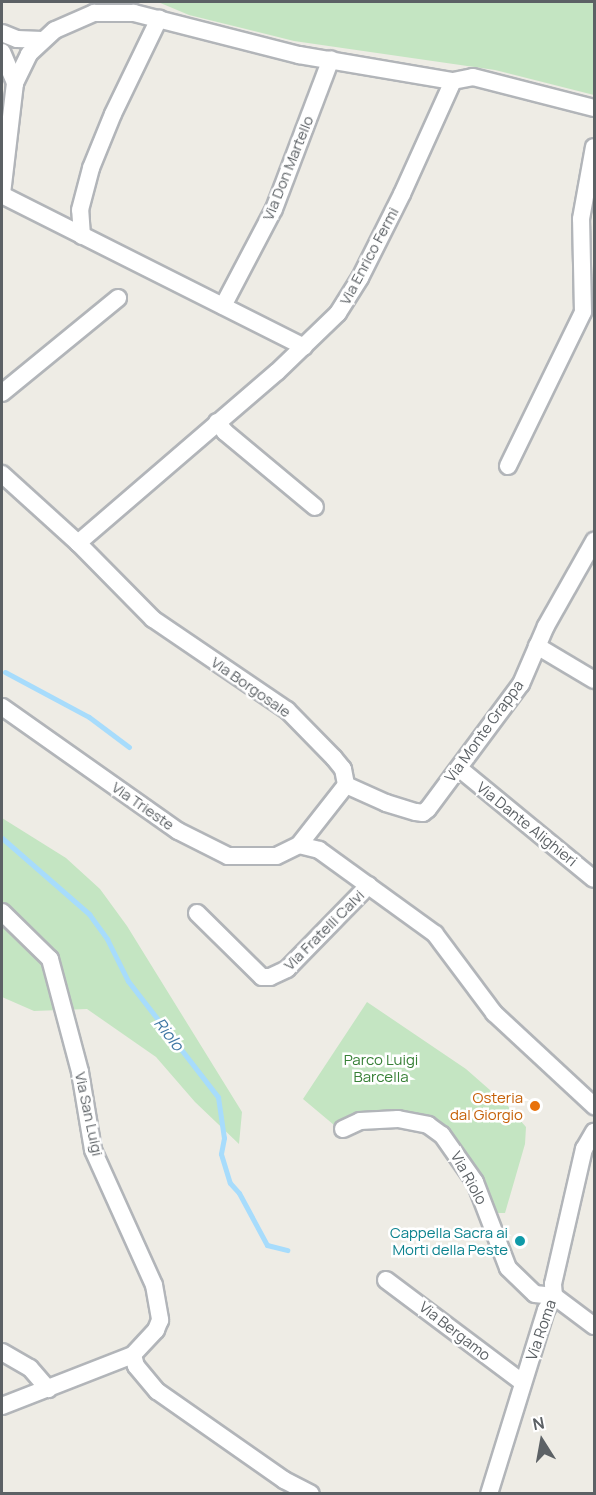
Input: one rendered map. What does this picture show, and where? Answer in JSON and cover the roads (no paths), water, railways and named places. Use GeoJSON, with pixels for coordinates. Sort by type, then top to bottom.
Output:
{"type":"FeatureCollection","features":[{"type":"Feature","properties":{"kind":"street"},"geometry":{"type":"LineString","coordinates":[[304,347],[2,195],[15,83],[29,54],[42,40],[55,30],[94,13],[134,13],[299,55],[453,81],[473,77],[594,108]]}},
{"type":"Feature","properties":{"kind":"street"},"geometry":{"type":"LineString","coordinates":[[82,236],[80,210],[91,168],[113,114],[159,19]]}},
{"type":"Feature","properties":{"kind":"street"},"geometry":{"type":"LineString","coordinates":[[2,33],[17,39],[42,40]]}},
{"type":"Feature","properties":{"kind":"street"},"geometry":{"type":"LineString","coordinates":[[2,52],[15,83]]}},
{"type":"Feature","properties":{"kind":"street","name":"Via Don Martello"},"geometry":{"type":"LineString","coordinates":[[223,306],[274,209],[331,59]]}},
{"type":"Feature","properties":{"kind":"street","name":"Via Enrico Fermi"},"geometry":{"type":"LineString","coordinates":[[78,543],[304,347],[338,313],[360,278],[402,194],[453,81]]}},
{"type":"Feature","properties":{"kind":"street"},"geometry":{"type":"LineString","coordinates":[[508,466],[583,312],[580,227],[594,147]]}},
{"type":"Feature","properties":{"kind":"street"},"geometry":{"type":"LineString","coordinates":[[2,393],[118,298]]}},
{"type":"Feature","properties":{"kind":"street"},"geometry":{"type":"LineString","coordinates":[[217,422],[225,432],[315,507]]}},
{"type":"Feature","properties":{"kind":"street","name":"Via Borgosale"},"geometry":{"type":"LineString","coordinates":[[2,474],[78,543],[153,619],[287,710],[343,769],[346,785]]}},
{"type":"Feature","properties":{"kind":"street","name":"Via Monte Grappa"},"geometry":{"type":"LineString","coordinates":[[346,785],[386,803],[423,813],[460,769],[520,684],[575,572],[594,541]]}},
{"type":"Feature","properties":{"kind":"street"},"geometry":{"type":"LineString","coordinates":[[537,646],[594,680]]}},
{"type":"Feature","properties":{"kind":"street","name":"Via Trieste"},"geometry":{"type":"LineString","coordinates":[[2,707],[178,831],[228,856],[276,856],[299,845]]}},
{"type":"Feature","properties":{"kind":"street","name":"Via Dante Alighieri"},"geometry":{"type":"LineString","coordinates":[[460,769],[594,879]]}},
{"type":"Feature","properties":{"kind":"street"},"geometry":{"type":"LineString","coordinates":[[346,785],[299,845],[319,850],[435,934],[494,1013],[594,1106]]}},
{"type":"Feature","properties":{"kind":"street","name":"Via Fratelli Calvi"},"geometry":{"type":"LineString","coordinates":[[196,913],[262,977],[270,977],[286,969],[369,885]]}},
{"type":"Feature","properties":{"kind":"street","name":"Via San Luigi"},"geometry":{"type":"LineString","coordinates":[[2,912],[50,959],[80,1072],[93,1150],[154,1284],[160,1320],[156,1330],[133,1355],[2,1406]]}},
{"type":"Feature","properties":{"kind":"street","name":"Via Riolo"},"geometry":{"type":"LineString","coordinates":[[343,1129],[360,1121],[398,1119],[429,1125],[442,1135],[474,1182],[508,1268],[535,1294],[554,1296],[594,1326]]}},
{"type":"Feature","properties":{"kind":"street","name":"Via Roma"},"geometry":{"type":"LineString","coordinates":[[489,1494],[546,1310],[554,1296],[553,1284],[584,1149],[594,1132]]}},
{"type":"Feature","properties":{"kind":"street","name":"Via Bergamo"},"geometry":{"type":"LineString","coordinates":[[386,1280],[523,1383]]}},
{"type":"Feature","properties":{"kind":"street"},"geometry":{"type":"LineString","coordinates":[[2,1352],[30,1368],[48,1389]]}},
{"type":"Feature","properties":{"kind":"street"},"geometry":{"type":"LineString","coordinates":[[133,1355],[136,1366],[157,1391],[289,1487],[311,1494]]}},
{"type":"Feature","properties":{"kind":"waterway"},"geometry":{"type":"LineString","coordinates":[[5,672],[89,717],[129,747]]}},
{"type":"Feature","properties":{"kind":"waterway","name":"Riolo"},"geometry":{"type":"LineString","coordinates":[[2,838],[89,914],[107,939],[128,981],[218,1097],[224,1138],[221,1154],[230,1183],[239,1193],[267,1245],[287,1250]]}},
{"type":"Feature","properties":{"kind":"place","name":"Osteria dal Giorgio"},"geometry":{"type":"Point","coordinates":[535,1106]}},
{"type":"Feature","properties":{"kind":"place","name":"Cappella Sacra ai Morti della Peste"},"geometry":{"type":"Point","coordinates":[520,1241]}},
{"type":"Feature","properties":{"kind":"park label","name":"Parco Luigi Barcella"},"geometry":{"type":"Point","coordinates":[381,1068]}}]}
